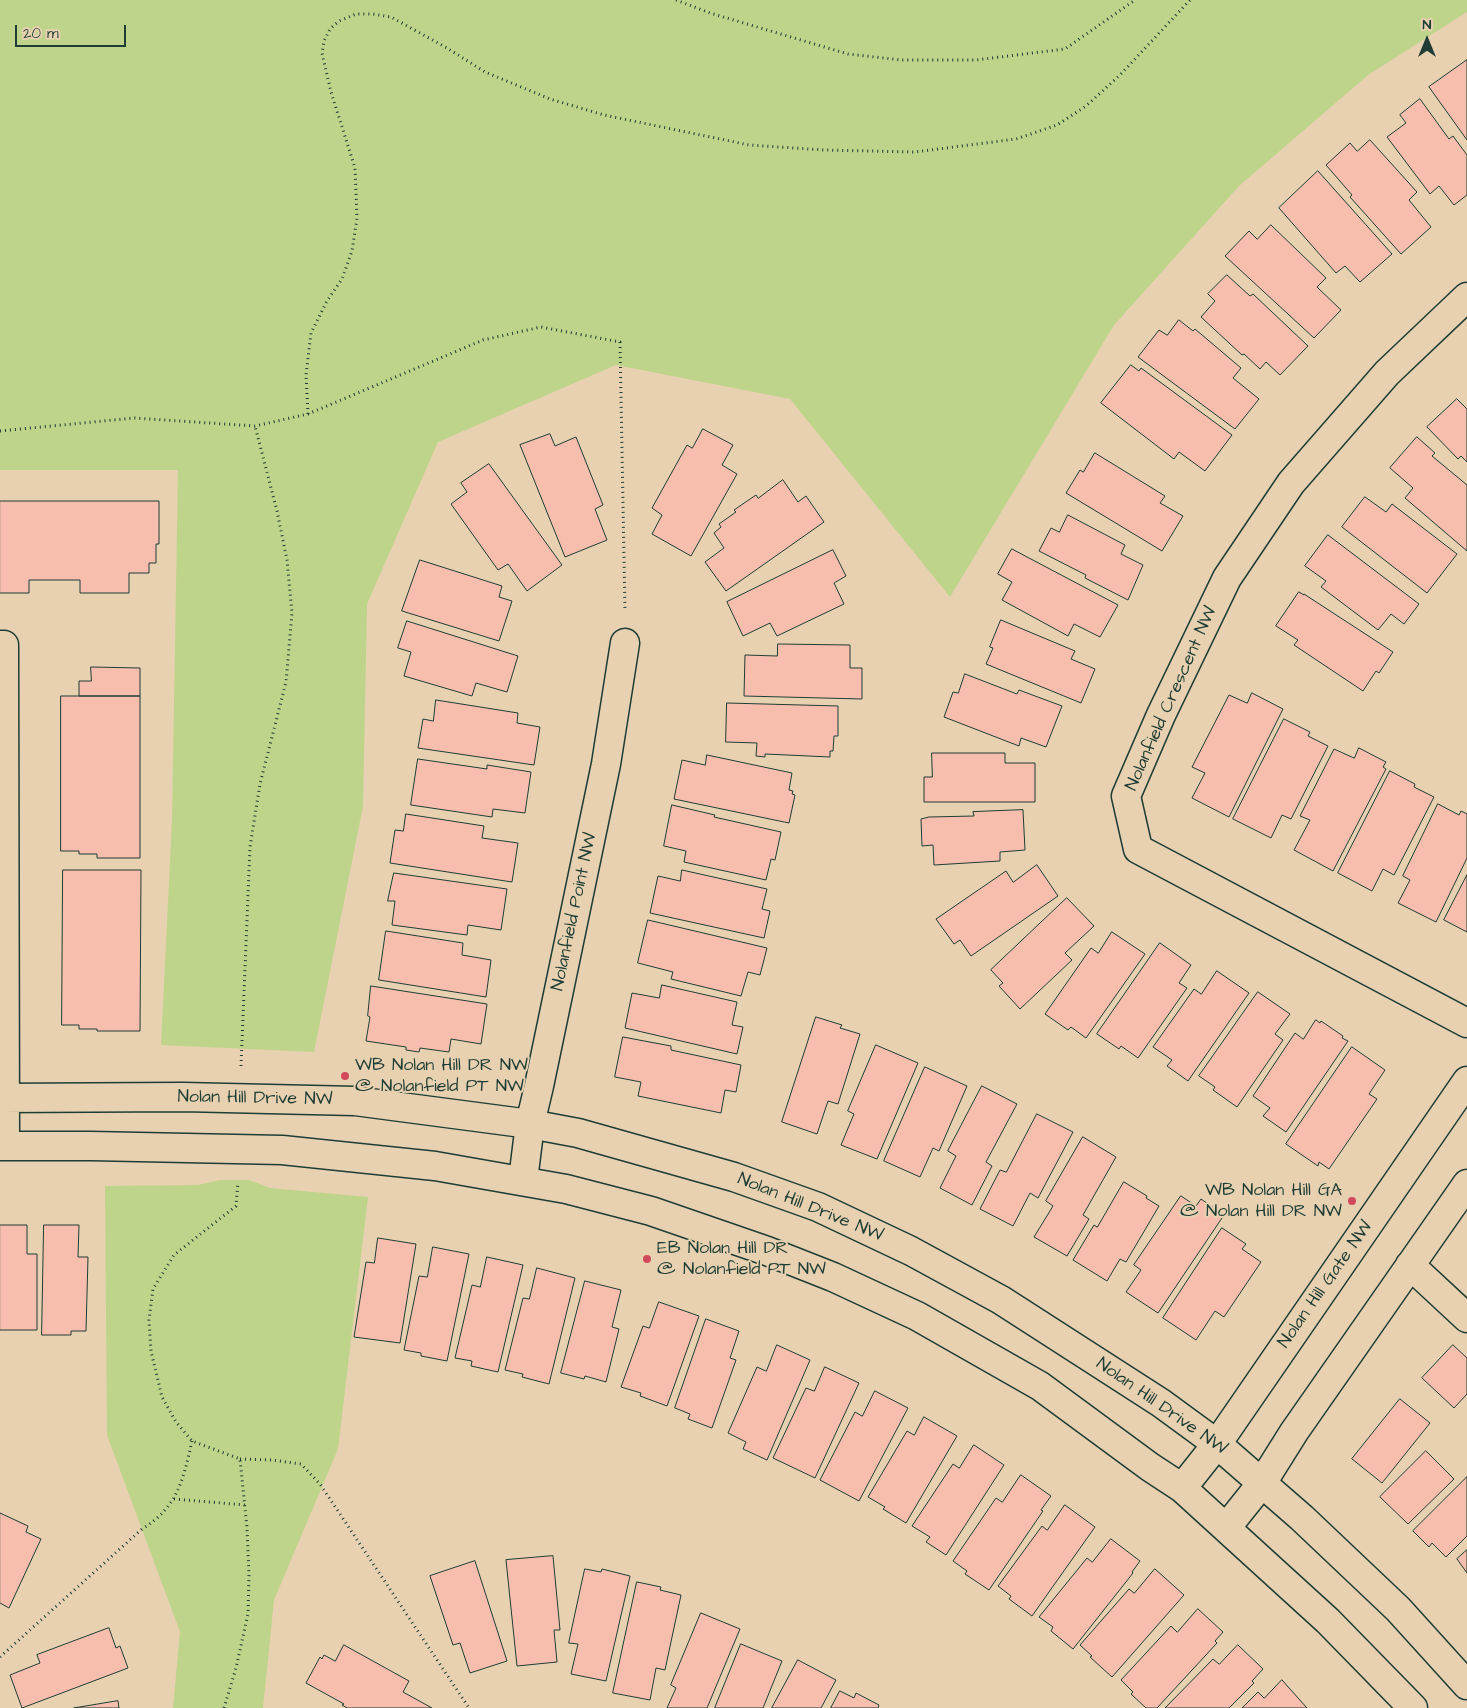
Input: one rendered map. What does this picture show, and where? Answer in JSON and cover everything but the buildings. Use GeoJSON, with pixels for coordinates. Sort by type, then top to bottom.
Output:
{"type":"FeatureCollection","features":[{"type":"Feature","properties":{"kind":"street","name":"Nolanfield Crescent NW"},"geometry":{"type":"LineString","coordinates":[[1467,298],[1387,373],[1291,483],[1227,578],[1161,715],[1126,796],[1138,849],[1467,1023]]}},
{"type":"Feature","properties":{"kind":"street","name":"Nolanfield Point NW"},"geometry":{"type":"LineString","coordinates":[[523,1180],[530,1124],[606,764],[625,643]]}},
{"type":"Feature","properties":{"kind":"street"},"geometry":{"type":"LineString","coordinates":[[0,645],[4,645],[2,1146],[282,1150],[434,1166],[523,1180],[651,1210],[767,1250],[842,1281],[917,1316],[1040,1386],[1150,1467],[1182,1488],[1328,1620],[1413,1708]]}},
{"type":"Feature","properties":{"kind":"street","name":"Nolan Hill Gate NW"},"geometry":{"type":"LineString","coordinates":[[1182,1488],[1216,1444],[1467,1081]]}},
{"type":"Feature","properties":{"kind":"street","name":"Nolan Hill Drive NW"},"geometry":{"type":"LineString","coordinates":[[2,1098],[183,1097],[355,1101],[530,1124],[578,1133],[734,1177],[818,1207],[911,1250],[1001,1300],[1161,1403],[1216,1444],[1302,1518],[1398,1609],[1467,1685]]}},
{"type":"Feature","properties":{"kind":"street"},"geometry":{"type":"LineString","coordinates":[[1226,1528],[1262,1483],[1294,1432],[1467,1184]]}},
{"type":"Feature","properties":{"kind":"street"},"geometry":{"type":"LineString","coordinates":[[1410,1265],[1467,1318]]}},
{"type":"Feature","properties":{"kind":"path"},"geometry":{"type":"LineString","coordinates":[[676,0],[718,15],[848,54],[901,60],[976,60],[1065,50],[1135,0]]}},
{"type":"Feature","properties":{"kind":"path"},"geometry":{"type":"LineString","coordinates":[[308,414],[306,374],[312,333],[327,301],[342,279],[352,251],[357,218],[355,168],[331,92],[322,53],[330,28],[339,21],[356,14],[373,14],[391,18],[485,72],[550,99],[604,115],[750,145],[824,150],[915,152],[1016,139],[1057,125],[1086,106],[1120,75],[1190,0]]}},
{"type":"Feature","properties":{"kind":"path"},"geometry":{"type":"LineString","coordinates":[[0,431],[134,418],[255,426],[308,414],[483,340],[541,327],[620,342],[625,643]]}},
{"type":"Feature","properties":{"kind":"path"},"geometry":{"type":"LineString","coordinates":[[241,1074],[250,847],[260,784],[286,682],[292,613],[287,560],[277,511],[255,426]]}},
{"type":"Feature","properties":{"kind":"path"},"geometry":{"type":"LineString","coordinates":[[238,1178],[236,1206],[174,1255],[153,1289],[149,1320],[151,1352],[162,1397],[176,1422],[192,1441],[240,1459],[272,1460],[301,1464],[320,1484],[469,1708]]}},
{"type":"Feature","properties":{"kind":"path"},"geometry":{"type":"LineString","coordinates":[[0,1656],[142,1529],[155,1521],[174,1499],[184,1478],[192,1441]]}},
{"type":"Feature","properties":{"kind":"path"},"geometry":{"type":"LineString","coordinates":[[224,1708],[236,1668],[248,1614],[249,1575],[240,1459]]}},
{"type":"Feature","properties":{"kind":"path"},"geometry":{"type":"LineString","coordinates":[[174,1499],[245,1505]]}},
{"type":"Feature","properties":{"kind":"green space"},"geometry":{"type":"Polygon","coordinates":[[[0,0],[1467,0],[1467,12],[1368,75],[1239,186],[1114,325],[950,597],[790,399],[616,365],[438,442],[367,604],[363,806],[314,1052],[161,1045],[172,821],[178,470],[0,470],[0,0]]]}},
{"type":"Feature","properties":{"kind":"green space"},"geometry":{"type":"Polygon","coordinates":[[[220,1180],[249,1180],[270,1188],[368,1197],[338,1449],[274,1600],[263,1708],[173,1708],[180,1632],[107,1435],[105,1186],[198,1185],[220,1180]]]}},
{"type":"Feature","properties":{"kind":"place","name":"WB Nolan Hill DR NW @ Nolanfield PT NW"},"geometry":{"type":"Point","coordinates":[345,1076]}},
{"type":"Feature","properties":{"kind":"place","name":"WB Nolan Hill GA @ Nolan Hill DR NW"},"geometry":{"type":"Point","coordinates":[1352,1201]}},
{"type":"Feature","properties":{"kind":"place","name":"EB Nolan Hill DR @ Nolanfield PT NW"},"geometry":{"type":"Point","coordinates":[647,1259]}}]}
